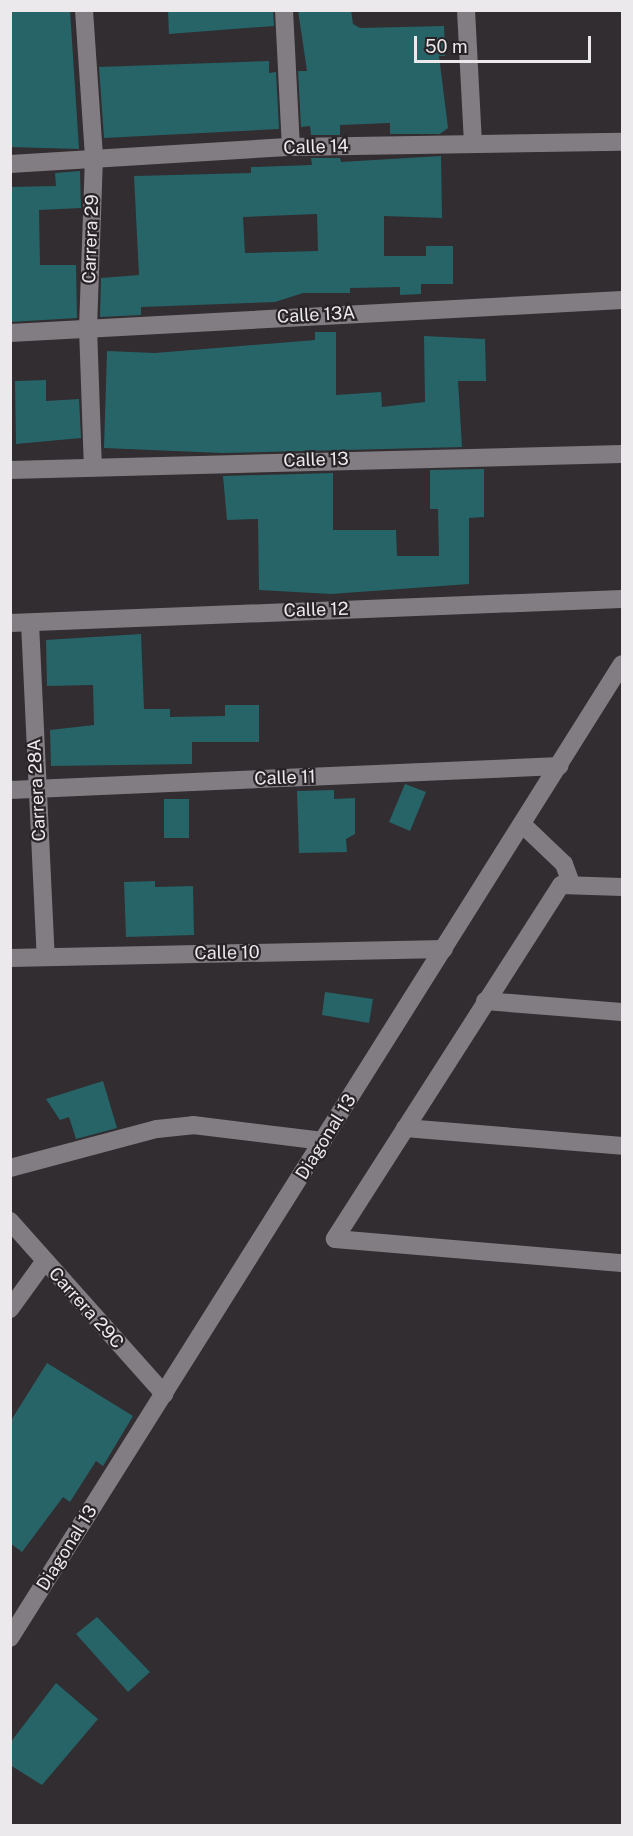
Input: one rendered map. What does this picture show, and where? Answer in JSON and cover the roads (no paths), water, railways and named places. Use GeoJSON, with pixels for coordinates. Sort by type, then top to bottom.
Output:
{"type":"FeatureCollection","features":[{"type":"Feature","properties":{"kind":"street","name":"Carrera 29"},"geometry":{"type":"LineString","coordinates":[[84,10],[94,157],[88,327],[93,467]]}},
{"type":"Feature","properties":{"kind":"street"},"geometry":{"type":"LineString","coordinates":[[284,10],[291,147]]}},
{"type":"Feature","properties":{"kind":"street"},"geometry":{"type":"LineString","coordinates":[[466,10],[473,143]]}},
{"type":"Feature","properties":{"kind":"street","name":"Calle 14"},"geometry":{"type":"LineString","coordinates":[[10,164],[94,157],[291,147],[622,142]]}},
{"type":"Feature","properties":{"kind":"street","name":"Calle 13A"},"geometry":{"type":"LineString","coordinates":[[10,333],[622,300]]}},
{"type":"Feature","properties":{"kind":"street","name":"Calle 13"},"geometry":{"type":"LineString","coordinates":[[10,470],[622,454]]}},
{"type":"Feature","properties":{"kind":"street","name":"Calle 12"},"geometry":{"type":"LineString","coordinates":[[10,623],[622,599]]}},
{"type":"Feature","properties":{"kind":"street","name":"Carrera 28A"},"geometry":{"type":"LineString","coordinates":[[30,623],[46,957]]}},
{"type":"Feature","properties":{"kind":"street","name":"Diagonal 13"},"geometry":{"type":"LineString","coordinates":[[10,1638],[622,664]]}},
{"type":"Feature","properties":{"kind":"street","name":"Calle 11"},"geometry":{"type":"LineString","coordinates":[[10,790],[559,766]]}},
{"type":"Feature","properties":{"kind":"street"},"geometry":{"type":"LineString","coordinates":[[522,824],[564,864],[571,883]]}},
{"type":"Feature","properties":{"kind":"street"},"geometry":{"type":"LineString","coordinates":[[622,886],[571,883],[552,897],[336,1239],[622,1263]]}},
{"type":"Feature","properties":{"kind":"street","name":"Calle 10"},"geometry":{"type":"LineString","coordinates":[[10,958],[444,949]]}},
{"type":"Feature","properties":{"kind":"street"},"geometry":{"type":"LineString","coordinates":[[485,1001],[622,1012]]}},
{"type":"Feature","properties":{"kind":"street"},"geometry":{"type":"LineString","coordinates":[[10,1168],[157,1129],[193,1125],[323,1141]]}},
{"type":"Feature","properties":{"kind":"street"},"geometry":{"type":"LineString","coordinates":[[405,1128],[622,1146]]}},
{"type":"Feature","properties":{"kind":"street","name":"Carrera 29C"},"geometry":{"type":"LineString","coordinates":[[10,1221],[44,1262],[164,1394]]}},
{"type":"Feature","properties":{"kind":"street"},"geometry":{"type":"LineString","coordinates":[[10,1309],[44,1262]]}}]}
